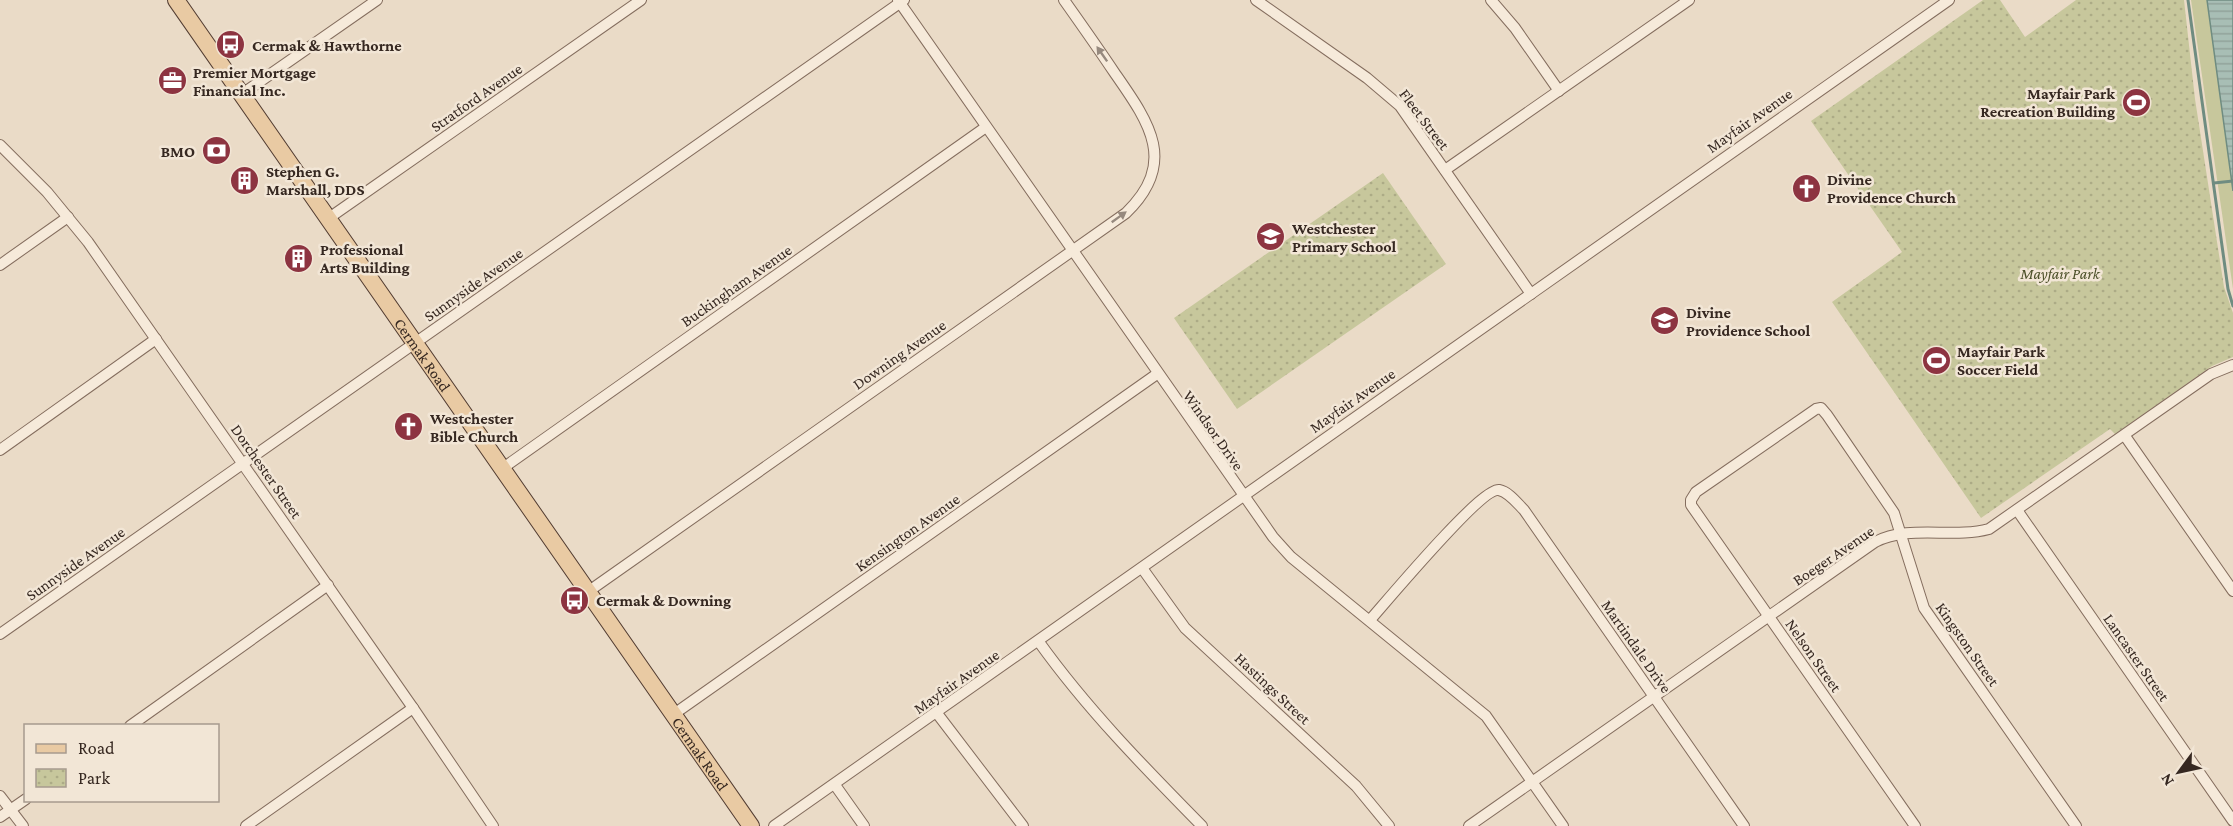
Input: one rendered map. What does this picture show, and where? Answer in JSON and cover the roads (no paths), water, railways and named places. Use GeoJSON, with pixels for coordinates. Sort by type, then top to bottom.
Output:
{"type":"FeatureCollection","features":[{"type":"Feature","properties":{"kind":"main road","name":"Cermak Road"},"geometry":{"type":"LineString","coordinates":[[176,0],[751,826]]}},
{"type":"Feature","properties":{"kind":"street"},"geometry":{"type":"LineString","coordinates":[[242,94],[377,0]]}},
{"type":"Feature","properties":{"kind":"street","name":"Stratford Avenue"},"geometry":{"type":"LineString","coordinates":[[328,218],[641,0]]}},
{"type":"Feature","properties":{"kind":"street","name":"Downing Avenue"},"geometry":{"type":"LineString","coordinates":[[589,591],[1126,213],[1148,185],[1155,158],[1154,142],[1146,119],[1064,0]]}},
{"type":"Feature","properties":{"kind":"street","name":"Fleet Street"},"geometry":{"type":"LineString","coordinates":[[1256,0],[1385,92],[1407,115],[1531,294]]}},
{"type":"Feature","properties":{"kind":"street"},"geometry":{"type":"LineString","coordinates":[[1491,0],[1515,28],[1559,91]]}},
{"type":"Feature","properties":{"kind":"street"},"geometry":{"type":"LineString","coordinates":[[1445,170],[1689,0]]}},
{"type":"Feature","properties":{"kind":"street","name":"Mayfair Avenue"},"geometry":{"type":"LineString","coordinates":[[774,826],[1039,642],[1949,0]]}},
{"type":"Feature","properties":{"kind":"street","name":"Windsor Drive"},"geometry":{"type":"LineString","coordinates":[[901,1],[1157,374],[1243,496],[1285,551],[1486,716],[1563,826]]}},
{"type":"Feature","properties":{"kind":"street","name":"Sunnyside Avenue"},"geometry":{"type":"LineString","coordinates":[[0,634],[901,1]]}},
{"type":"Feature","properties":{"kind":"street","name":"Buckingham Avenue"},"geometry":{"type":"LineString","coordinates":[[503,468],[986,127]]}},
{"type":"Feature","properties":{"kind":"street","name":"Dorchester Street"},"geometry":{"type":"LineString","coordinates":[[0,145],[68,217],[243,463],[493,826]]}},
{"type":"Feature","properties":{"kind":"street"},"geometry":{"type":"LineString","coordinates":[[0,265],[68,217]]}},
{"type":"Feature","properties":{"kind":"street"},"geometry":{"type":"LineString","coordinates":[[0,450],[156,339]]}},
{"type":"Feature","properties":{"kind":"street","name":"Boeger Avenue"},"geometry":{"type":"LineString","coordinates":[[1469,826],[1875,542],[1900,533],[1981,531],[1996,525],[2211,374],[2233,365]]}},
{"type":"Feature","properties":{"kind":"street","name":"Kensington Avenue"},"geometry":{"type":"LineString","coordinates":[[674,714],[1157,374]]}},
{"type":"Feature","properties":{"kind":"street","name":"Kingston Street"},"geometry":{"type":"LineString","coordinates":[[1691,500],[1696,492],[1812,411],[1821,408],[1889,504],[1924,608],[2076,826]]}},
{"type":"Feature","properties":{"kind":"street"},"geometry":{"type":"LineString","coordinates":[[2125,436],[2233,591]]}},
{"type":"Feature","properties":{"kind":"street","name":"Martindale Drive"},"geometry":{"type":"LineString","coordinates":[[1370,620],[1470,508],[1491,491],[1498,490],[1515,500],[1524,510],[1744,826]]}},
{"type":"Feature","properties":{"kind":"street","name":"Nelson Street"},"geometry":{"type":"LineString","coordinates":[[1691,500],[1694,509],[1915,826]]}},
{"type":"Feature","properties":{"kind":"street","name":"Lancaster Street"},"geometry":{"type":"LineString","coordinates":[[2017,510],[2233,821]]}},
{"type":"Feature","properties":{"kind":"street","name":"Hastings Street"},"geometry":{"type":"LineString","coordinates":[[1142,568],[1185,628],[1356,786],[1389,826]]}},
{"type":"Feature","properties":{"kind":"street"},"geometry":{"type":"LineString","coordinates":[[133,724],[328,585]]}},
{"type":"Feature","properties":{"kind":"street"},"geometry":{"type":"LineString","coordinates":[[1039,642],[1105,727],[1202,826]]}},
{"type":"Feature","properties":{"kind":"street"},"geometry":{"type":"LineString","coordinates":[[246,826],[413,708]]}},
{"type":"Feature","properties":{"kind":"street"},"geometry":{"type":"LineString","coordinates":[[936,712],[1023,826]]}},
{"type":"Feature","properties":{"kind":"street"},"geometry":{"type":"LineString","coordinates":[[835,785],[864,826]]}},
{"type":"Feature","properties":{"kind":"street"},"geometry":{"type":"LineString","coordinates":[[0,796],[23,826]]}},
{"type":"Feature","properties":{"kind":"street"},"geometry":{"type":"LineString","coordinates":[[0,817],[24,800]]}},
{"type":"Feature","properties":{"kind":"waterway"},"geometry":{"type":"LineString","coordinates":[[2188,0],[2228,289],[2233,306]]}},
{"type":"Feature","properties":{"kind":"waterway"},"geometry":{"type":"LineString","coordinates":[[2214,183],[2233,181]]}},
{"type":"Feature","properties":{"kind":"place","name":"Cermak & Hawthorne"},"geometry":{"type":"Point","coordinates":[231,45]}},
{"type":"Feature","properties":{"kind":"place","name":"Premier Mortgage Financial Inc."},"geometry":{"type":"Point","coordinates":[172,81]}},
{"type":"Feature","properties":{"kind":"place","name":"Mayfair Park Recreation Building"},"geometry":{"type":"Point","coordinates":[2136,102]}},
{"type":"Feature","properties":{"kind":"place","name":"BMO"},"geometry":{"type":"Point","coordinates":[216,151]}},
{"type":"Feature","properties":{"kind":"place","name":"Stephen G. Marshall, DDS"},"geometry":{"type":"Point","coordinates":[245,180]}},
{"type":"Feature","properties":{"kind":"place","name":"Divine Providence Church"},"geometry":{"type":"Point","coordinates":[1806,188]}},
{"type":"Feature","properties":{"kind":"place","name":"Westchester Primary School"},"geometry":{"type":"Point","coordinates":[1271,237]}},
{"type":"Feature","properties":{"kind":"place","name":"Professional Arts Building"},"geometry":{"type":"Point","coordinates":[299,258]}},
{"type":"Feature","properties":{"kind":"place","name":"Divine Providence School"},"geometry":{"type":"Point","coordinates":[1665,321]}},
{"type":"Feature","properties":{"kind":"place","name":"Mayfair Park Soccer Field"},"geometry":{"type":"Point","coordinates":[1936,360]}},
{"type":"Feature","properties":{"kind":"place","name":"Westchester Bible Church"},"geometry":{"type":"Point","coordinates":[409,427]}},
{"type":"Feature","properties":{"kind":"place","name":"Cermak & Downing"},"geometry":{"type":"Point","coordinates":[575,600]}},
{"type":"Feature","properties":{"kind":"park label","name":"Mayfair Park"},"geometry":{"type":"Point","coordinates":[2060,273]}}]}
